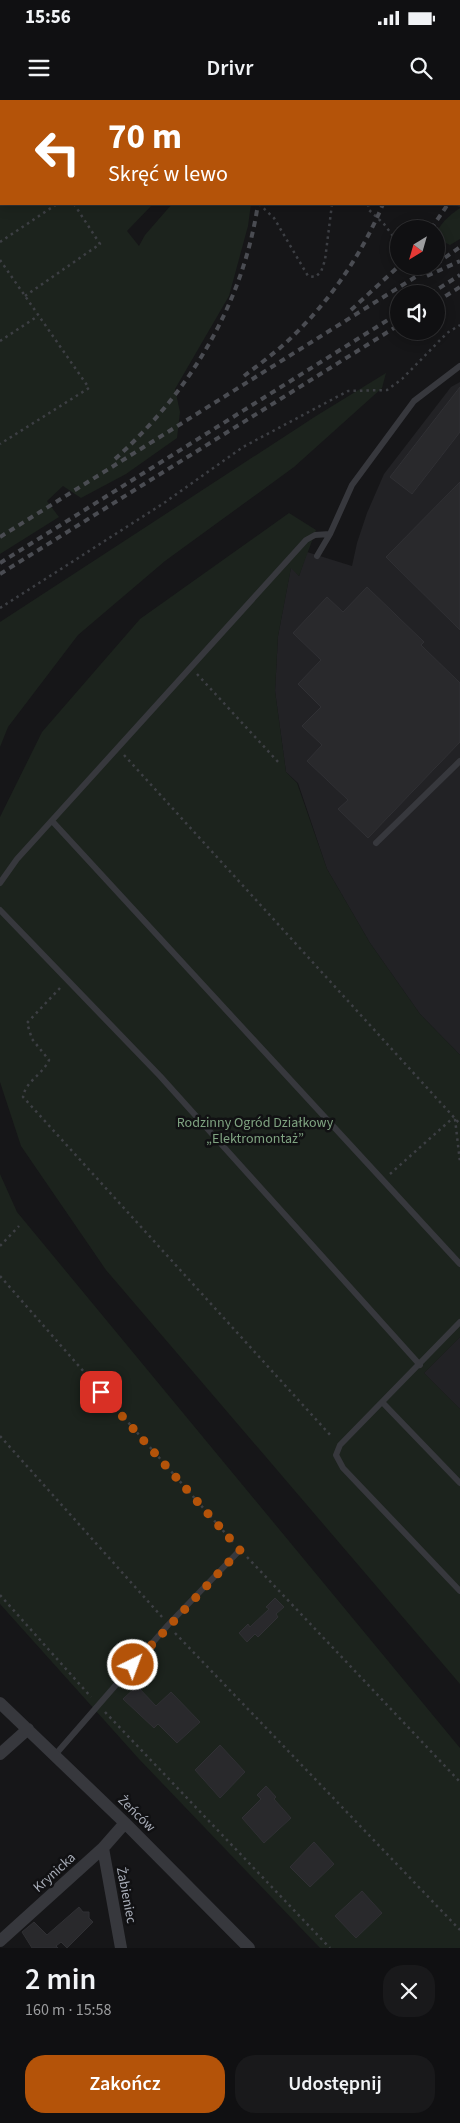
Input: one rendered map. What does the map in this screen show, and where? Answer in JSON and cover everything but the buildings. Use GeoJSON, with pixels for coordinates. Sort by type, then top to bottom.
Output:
{"type":"FeatureCollection","features":[{"type":"Feature","properties":{"kind":"street","name":"Żeńców"},"geometry":{"type":"LineString","coordinates":[[0,1703],[125,1823],[249,1948]]}},
{"type":"Feature","properties":{"kind":"street"},"geometry":{"type":"LineString","coordinates":[[0,1754],[28,1729]]}},
{"type":"Feature","properties":{"kind":"street","name":"Krynicka"},"geometry":{"type":"LineString","coordinates":[[0,1941],[103,1848],[125,1823]]}},
{"type":"Feature","properties":{"kind":"street","name":"Żabieniec"},"geometry":{"type":"LineString","coordinates":[[103,1848],[121,1948]]}},
{"type":"Feature","properties":{"kind":"lane"},"geometry":{"type":"LineString","coordinates":[[317,556],[330,534],[352,485],[410,407],[428,389],[460,366]]}},
{"type":"Feature","properties":{"kind":"lane"},"geometry":{"type":"LineString","coordinates":[[0,883],[17,860],[306,540],[314,535],[330,534]]}},
{"type":"Feature","properties":{"kind":"lane"},"geometry":{"type":"LineString","coordinates":[[376,843],[460,761]]}},
{"type":"Feature","properties":{"kind":"lane"},"geometry":{"type":"LineString","coordinates":[[53,822],[460,1264]]}},
{"type":"Feature","properties":{"kind":"lane"},"geometry":{"type":"LineString","coordinates":[[0,910],[160,1076],[420,1365]]}},
{"type":"Feature","properties":{"kind":"lane"},"geometry":{"type":"LineString","coordinates":[[460,1322],[340,1446],[336,1455],[343,1468],[460,1591]]}},
{"type":"Feature","properties":{"kind":"lane"},"geometry":{"type":"LineString","coordinates":[[383,1403],[460,1483]]}},
{"type":"Feature","properties":{"kind":"lane"},"geometry":{"type":"LineString","coordinates":[[55,1755],[168,1625],[240,1550]]}},
{"type":"Feature","properties":{"kind":"path"},"geometry":{"type":"LineString","coordinates":[[0,242],[56,205]]}},
{"type":"Feature","properties":{"kind":"path"},"geometry":{"type":"LineString","coordinates":[[25,296],[100,244],[75,205]]}},
{"type":"Feature","properties":{"kind":"path"},"geometry":{"type":"LineString","coordinates":[[260,205],[274,218],[308,276],[315,277],[321,272],[325,260],[332,205]]}},
{"type":"Feature","properties":{"kind":"path"},"geometry":{"type":"LineString","coordinates":[[368,205],[370,210],[390,232]]}},
{"type":"Feature","properties":{"kind":"path"},"geometry":{"type":"LineString","coordinates":[[0,260],[89,388],[0,444]]}},
{"type":"Feature","properties":{"kind":"path"},"geometry":{"type":"LineString","coordinates":[[0,341],[38,316]]}},
{"type":"Feature","properties":{"kind":"path"},"geometry":{"type":"LineString","coordinates":[[0,608],[157,508],[243,447],[348,391],[387,390],[402,379],[447,333],[460,326]]}},
{"type":"Feature","properties":{"kind":"path"},"geometry":{"type":"LineString","coordinates":[[191,668],[280,764]]}},
{"type":"Feature","properties":{"kind":"path"},"geometry":{"type":"LineString","coordinates":[[118,748],[460,1124]]}},
{"type":"Feature","properties":{"kind":"path"},"geometry":{"type":"LineString","coordinates":[[67,980],[27,1023],[32,1039],[49,1060],[47,1066],[24,1090],[23,1097],[340,1446]]}},
{"type":"Feature","properties":{"kind":"path"},"geometry":{"type":"LineString","coordinates":[[454,1117],[460,1162]]}},
{"type":"Feature","properties":{"kind":"path"},"geometry":{"type":"LineString","coordinates":[[383,1180],[454,1117]]}},
{"type":"Feature","properties":{"kind":"path"},"geometry":{"type":"LineString","coordinates":[[0,1246],[19,1226]]}},
{"type":"Feature","properties":{"kind":"path"},"geometry":{"type":"LineString","coordinates":[[0,1276],[240,1550],[460,1782]]}},
{"type":"Feature","properties":{"kind":"path"},"geometry":{"type":"LineString","coordinates":[[0,1436],[157,1610],[168,1625],[460,1930]]}},
{"type":"Feature","properties":{"kind":"path"},"geometry":{"type":"LineString","coordinates":[[0,1595],[98,1704],[330,1948]]}},
{"type":"Feature","properties":{"kind":"shaded area"},"geometry":{"type":"Polygon","coordinates":[[[460,382],[460,1055],[420,1014],[370,943],[327,869],[298,783],[286,772],[275,691],[278,636],[291,567],[299,576],[307,552],[352,566],[367,513],[384,474],[451,387],[460,382]]]}},
{"type":"Feature","properties":{"kind":"shaded area"},"geometry":{"type":"Polygon","coordinates":[[[460,1337],[460,1409],[424,1373],[460,1337]]]}},
{"type":"Feature","properties":{"kind":"green space"},"geometry":{"type":"Polygon","coordinates":[[[0,205],[152,205],[127,231],[139,246],[145,235],[171,205],[251,205],[248,226],[229,296],[175,389],[180,412],[177,438],[126,474],[81,498],[63,486],[47,501],[59,517],[0,554],[0,205]]]}},
{"type":"Feature","properties":{"kind":"green space"},"geometry":{"type":"Polygon","coordinates":[[[460,208],[460,239],[450,245],[445,242],[445,220],[460,208]]]}},
{"type":"Feature","properties":{"kind":"green space"},"geometry":{"type":"Polygon","coordinates":[[[386,373],[382,388],[294,467],[165,561],[78,635],[8,727],[0,747],[0,622],[316,416],[386,373]]]}},
{"type":"Feature","properties":{"kind":"green space","name":"Rodzinny Ogród Działkowy „Elektromontaż”"},"geometry":{"type":"Polygon","coordinates":[[[289,513],[316,530],[299,576],[291,568],[278,636],[275,691],[286,772],[297,783],[327,869],[370,943],[420,1014],[460,1055],[460,1337],[424,1373],[460,1409],[460,1684],[106,1270],[21,1146],[0,1082],[0,817],[42,732],[140,619],[289,513]]]}},
{"type":"Feature","properties":{"kind":"green space"},"geometry":{"type":"Polygon","coordinates":[[[0,1174],[17,1212],[460,1748],[460,1948],[320,1948],[139,1759],[0,1604],[0,1174]]]}},
{"type":"Feature","properties":{"kind":"railway"},"geometry":{"type":"LineString","coordinates":[[115,459],[167,405],[209,344],[226,311],[240,277],[251,241],[258,205]]}},
{"type":"Feature","properties":{"kind":"railway"},"geometry":{"type":"LineString","coordinates":[[244,376],[289,340],[322,305],[356,257],[383,205]]}},
{"type":"Feature","properties":{"kind":"railway"},"geometry":{"type":"LineString","coordinates":[[437,220],[447,205]]}},
{"type":"Feature","properties":{"kind":"railway"},"geometry":{"type":"LineString","coordinates":[[445,258],[460,247]]}},
{"type":"Feature","properties":{"kind":"railway"},"geometry":{"type":"LineString","coordinates":[[427,276],[460,261]]}},
{"type":"Feature","properties":{"kind":"railway"},"geometry":{"type":"LineString","coordinates":[[351,310],[390,274]]}},
{"type":"Feature","properties":{"kind":"railway"},"geometry":{"type":"LineString","coordinates":[[0,537],[419,275]]}},
{"type":"Feature","properties":{"kind":"railway"},"geometry":{"type":"LineString","coordinates":[[444,285],[460,275]]}},
{"type":"Feature","properties":{"kind":"railway"},"geometry":{"type":"LineString","coordinates":[[445,296],[460,287]]}},
{"type":"Feature","properties":{"kind":"railway"},"geometry":{"type":"LineString","coordinates":[[0,563],[390,319]]}},
{"type":"Feature","properties":{"kind":"railway"},"geometry":{"type":"LineString","coordinates":[[0,574],[390,331]]}},
{"type":"Feature","properties":{"kind":"route"},"geometry":{"type":"LineString","coordinates":[[101,1392],[240,1550],[168,1625],[133,1665]]}}]}
